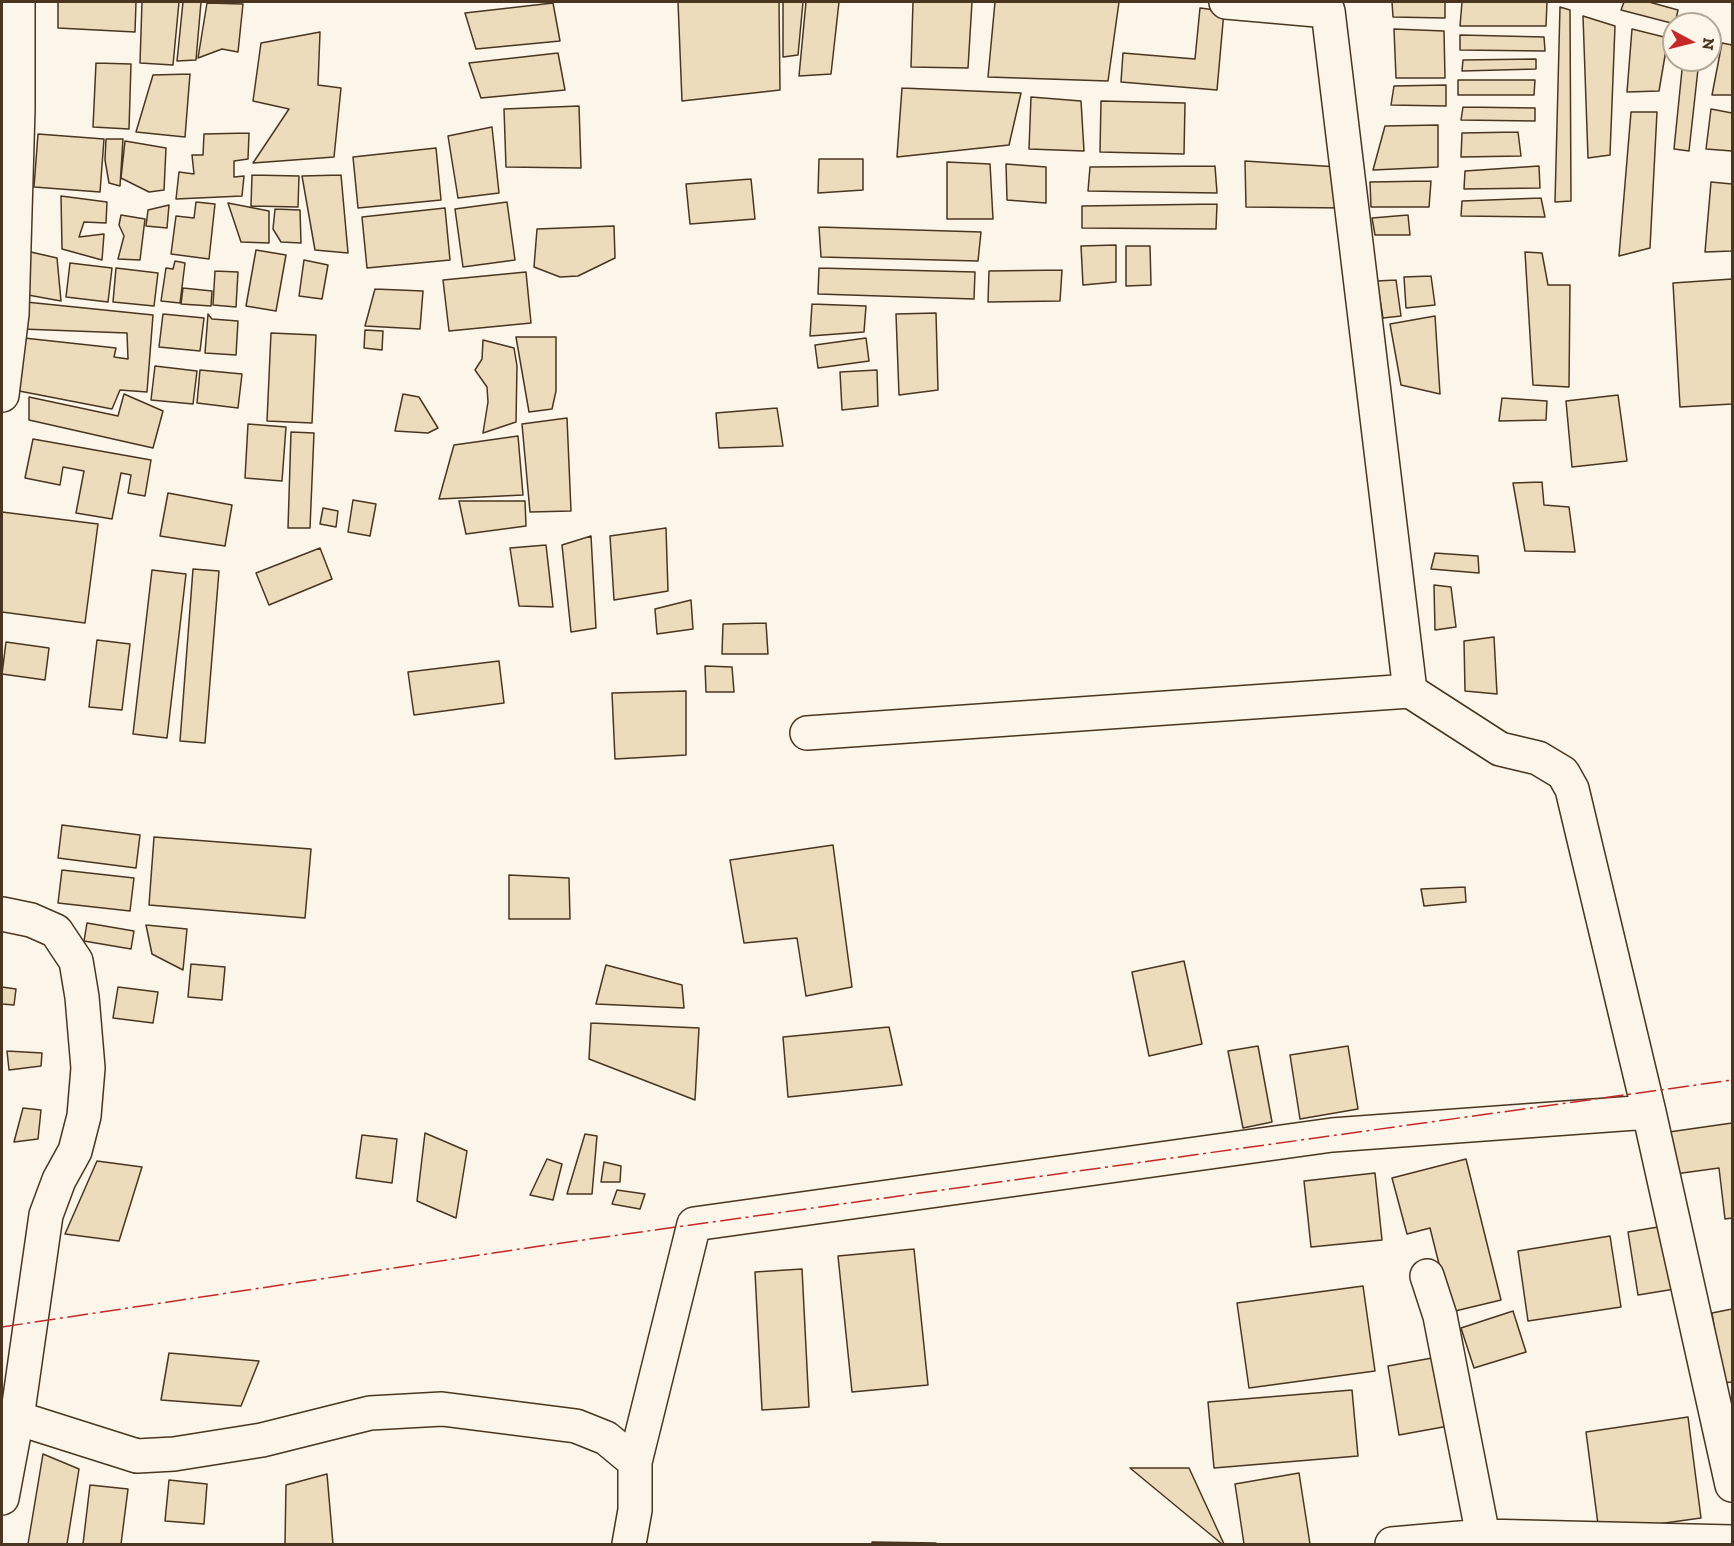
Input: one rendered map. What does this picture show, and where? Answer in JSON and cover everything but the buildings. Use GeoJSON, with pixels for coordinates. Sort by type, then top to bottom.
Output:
{"type":"FeatureCollection","features":[{"type":"Feature","properties":{"kind":"street"},"geometry":{"type":"LineString","coordinates":[[2,395],[12,314],[18,109],[18,2]]}},
{"type":"Feature","properties":{"kind":"street"},"geometry":{"type":"LineString","coordinates":[[1226,2],[1328,11],[1410,691]]}},
{"type":"Feature","properties":{"kind":"street"},"geometry":{"type":"LineString","coordinates":[[807,733],[1410,691],[1500,748],[1538,758],[1563,773],[1569,781],[1649,1112],[1732,1485]]}},
{"type":"Feature","properties":{"kind":"street"},"geometry":{"type":"LineString","coordinates":[[2,914],[31,920],[56,931],[76,962],[84,1008],[88,1068],[84,1116],[75,1150],[59,1180],[46,1215],[17,1418],[2,1498]]}},
{"type":"Feature","properties":{"kind":"street"},"geometry":{"type":"LineString","coordinates":[[629,1545],[635,1510],[635,1462],[694,1224],[1332,1135],[1649,1112]]}},
{"type":"Feature","properties":{"kind":"street"},"geometry":{"type":"LineString","coordinates":[[1427,1276],[1440,1317],[1483,1536]]}},
{"type":"Feature","properties":{"kind":"street"},"geometry":{"type":"LineString","coordinates":[[17,1418],[136,1456],[174,1454],[262,1440],[370,1413],[442,1409],[576,1426],[606,1438],[635,1462]]}},
{"type":"Feature","properties":{"kind":"street"},"geometry":{"type":"LineString","coordinates":[[1392,1545],[1483,1536],[1732,1542]]}},
{"type":"Feature","properties":{"kind":"power"},"geometry":{"type":"LineString","coordinates":[[2,1327],[540,1246],[1732,1080]]}}]}
